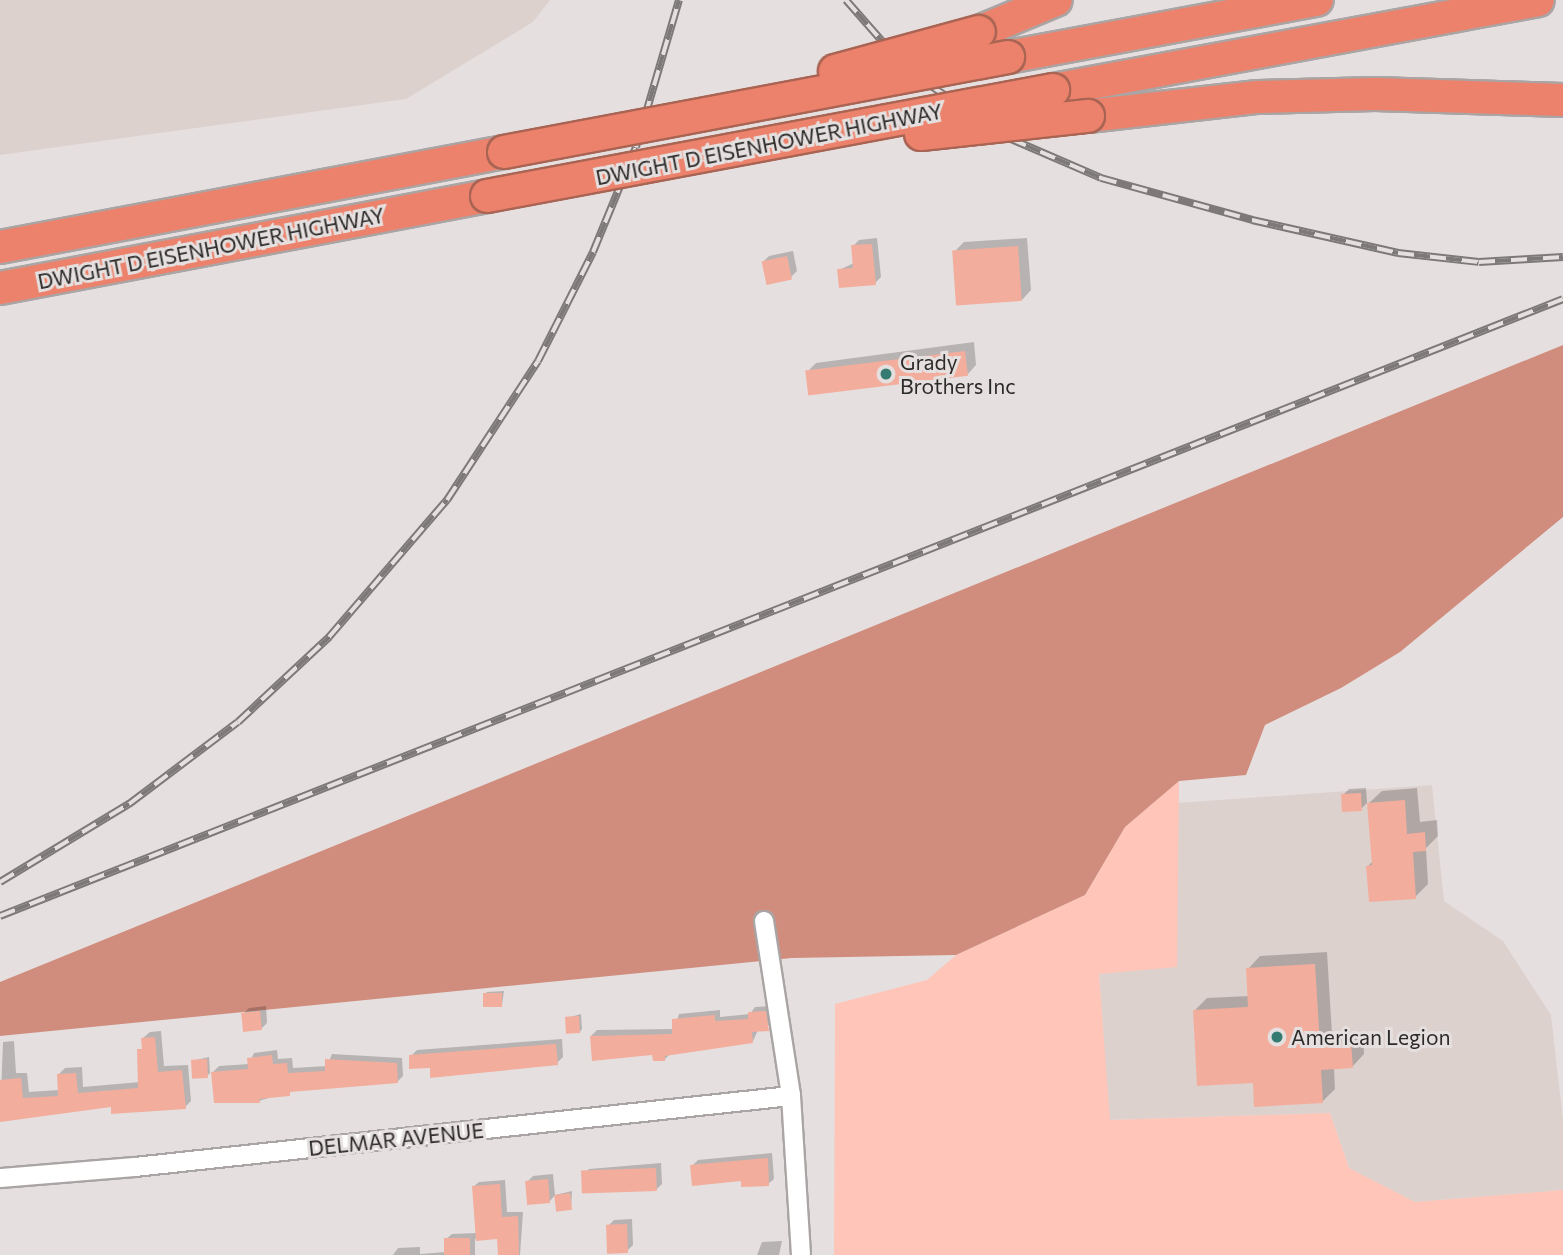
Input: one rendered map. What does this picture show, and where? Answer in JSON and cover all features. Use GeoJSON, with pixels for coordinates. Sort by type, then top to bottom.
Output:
{"type":"FeatureCollection","features":[{"type":"Feature","properties":{"kind":"highway"},"geometry":{"type":"LineString","coordinates":[[665,121],[979,32],[1056,0]]}},
{"type":"Feature","properties":{"kind":"highway","name":"DWIGHT D EISENHOWER HIGHWAY"},"geometry":{"type":"LineString","coordinates":[[0,247],[1317,0]]}},
{"type":"Feature","properties":{"kind":"highway","name":"DWIGHT D EISENHOWER HIGHWAY"},"geometry":{"type":"LineString","coordinates":[[0,288],[1538,0]]}},
{"type":"Feature","properties":{"kind":"highway"},"geometry":{"type":"LineString","coordinates":[[687,159],[1258,97],[1375,94],[1563,100]]}},
{"type":"Feature","properties":{"kind":"street"},"geometry":{"type":"LineString","coordinates":[[764,921],[791,1096],[801,1255]]}},
{"type":"Feature","properties":{"kind":"street","name":"DELMAR AVENUE"},"geometry":{"type":"LineString","coordinates":[[0,1178],[149,1166],[791,1096]]}},
{"type":"Feature","properties":{"kind":"shaded area"},"geometry":{"type":"Polygon","coordinates":[[[0,0],[550,0],[533,22],[406,99],[0,155],[0,0]]]}},
{"type":"Feature","properties":{"kind":"shaded area"},"geometry":{"type":"Polygon","coordinates":[[[1563,345],[1563,517],[1400,652],[1341,688],[1265,725],[1246,775],[1179,781],[1125,827],[1085,895],[956,955],[792,958],[0,1036],[0,982],[1563,345]]]}},
{"type":"Feature","properties":{"kind":"shaded area"},"geometry":{"type":"Polygon","coordinates":[[[1179,781],[1177,967],[1099,974],[1110,1120],[1330,1113],[1349,1168],[1415,1202],[1563,1190],[1563,1255],[834,1255],[835,1004],[927,980],[956,955],[1085,895],[1125,827],[1179,781]]]}},
{"type":"Feature","properties":{"kind":"shaded area"},"geometry":{"type":"Polygon","coordinates":[[[1432,785],[1444,901],[1503,941],[1551,1015],[1563,1120],[1563,1190],[1415,1202],[1349,1168],[1330,1113],[1109,1120],[1099,973],[1177,966],[1176,803],[1432,785]]]}},
{"type":"Feature","properties":{"kind":"building"},"geometry":{"type":"Polygon","coordinates":[[[872,244],[876,285],[839,288],[837,269],[853,268],[851,245],[872,244]]]}},
{"type":"Feature","properties":{"kind":"building"},"geometry":{"type":"Polygon","coordinates":[[[1018,246],[1022,301],[956,305],[952,251],[1018,246]]]}},
{"type":"Feature","properties":{"kind":"building"},"geometry":{"type":"Polygon","coordinates":[[[787,256],[792,279],[767,285],[762,261],[787,256]]]}},
{"type":"Feature","properties":{"kind":"building","name":"Grady Brothers Inc"},"geometry":{"type":"Polygon","coordinates":[[[965,351],[968,376],[808,395],[805,371],[965,351]]]}},
{"type":"Feature","properties":{"kind":"building"},"geometry":{"type":"Polygon","coordinates":[[[1361,793],[1362,811],[1342,812],[1341,794],[1361,793]]]}},
{"type":"Feature","properties":{"kind":"building"},"geometry":{"type":"Polygon","coordinates":[[[1405,800],[1407,834],[1425,832],[1426,851],[1413,852],[1416,899],[1369,902],[1366,866],[1372,865],[1367,803],[1405,800]]]}},
{"type":"Feature","properties":{"kind":"building"},"geometry":{"type":"Polygon","coordinates":[[[1315,964],[1320,1045],[1351,1043],[1353,1068],[1321,1070],[1323,1103],[1254,1107],[1253,1083],[1197,1086],[1193,1010],[1248,1007],[1246,968],[1315,964]]]}},
{"type":"Feature","properties":{"kind":"building"},"geometry":{"type":"Polygon","coordinates":[[[483,993],[502,993],[502,1007],[483,1007],[483,993]]]}},
{"type":"Feature","properties":{"kind":"building"},"geometry":{"type":"Polygon","coordinates":[[[260,1011],[262,1030],[243,1032],[241,1013],[260,1011]]]}},
{"type":"Feature","properties":{"kind":"building"},"geometry":{"type":"Polygon","coordinates":[[[766,1011],[769,1031],[752,1032],[753,1043],[665,1056],[665,1061],[653,1061],[652,1055],[592,1061],[590,1036],[672,1034],[672,1019],[715,1015],[715,1021],[748,1019],[748,1012],[766,1011]]]}},
{"type":"Feature","properties":{"kind":"building"},"geometry":{"type":"Polygon","coordinates":[[[579,1016],[580,1033],[566,1034],[565,1017],[579,1016]]]}},
{"type":"Feature","properties":{"kind":"building"},"geometry":{"type":"Polygon","coordinates":[[[155,1037],[158,1072],[182,1070],[186,1109],[111,1114],[111,1107],[0,1122],[0,1080],[21,1078],[23,1098],[58,1096],[57,1074],[76,1073],[78,1093],[138,1088],[137,1049],[142,1049],[141,1038],[155,1037]]]}},
{"type":"Feature","properties":{"kind":"building"},"geometry":{"type":"Polygon","coordinates":[[[556,1044],[558,1065],[430,1078],[430,1068],[409,1069],[409,1055],[556,1044]]]}},
{"type":"Feature","properties":{"kind":"building"},"geometry":{"type":"Polygon","coordinates":[[[272,1055],[273,1064],[287,1063],[288,1073],[325,1071],[325,1059],[397,1063],[398,1083],[290,1092],[290,1096],[259,1099],[260,1103],[214,1103],[211,1072],[248,1069],[247,1058],[272,1055]]]}},
{"type":"Feature","properties":{"kind":"building"},"geometry":{"type":"Polygon","coordinates":[[[207,1059],[208,1078],[192,1079],[191,1060],[207,1059]]]}},
{"type":"Feature","properties":{"kind":"building"},"geometry":{"type":"Polygon","coordinates":[[[768,1158],[769,1186],[741,1187],[741,1181],[692,1186],[690,1165],[768,1158]]]}},
{"type":"Feature","properties":{"kind":"building"},"geometry":{"type":"Polygon","coordinates":[[[656,1168],[657,1191],[582,1194],[581,1171],[656,1168]]]}},
{"type":"Feature","properties":{"kind":"building"},"geometry":{"type":"Polygon","coordinates":[[[548,1179],[550,1203],[527,1205],[525,1181],[548,1179]]]}},
{"type":"Feature","properties":{"kind":"building"},"geometry":{"type":"Polygon","coordinates":[[[500,1184],[502,1217],[518,1216],[519,1255],[498,1255],[497,1239],[476,1241],[472,1186],[500,1184]]]}},
{"type":"Feature","properties":{"kind":"building"},"geometry":{"type":"Polygon","coordinates":[[[570,1193],[572,1210],[556,1212],[554,1195],[570,1193]]]}},
{"type":"Feature","properties":{"kind":"building"},"geometry":{"type":"Polygon","coordinates":[[[627,1224],[628,1253],[607,1254],[606,1225],[627,1224]]]}},
{"type":"Feature","properties":{"kind":"building"},"geometry":{"type":"Polygon","coordinates":[[[444,1238],[470,1238],[470,1255],[444,1255],[444,1238]]]}},
{"type":"Feature","properties":{"kind":"railway"},"geometry":{"type":"LineString","coordinates":[[0,882],[129,804],[238,722],[329,637],[447,500],[538,361],[593,252],[636,147],[679,0]]}},
{"type":"Feature","properties":{"kind":"railway"},"geometry":{"type":"LineString","coordinates":[[846,0],[895,56],[931,86],[1011,139],[1101,178],[1252,220],[1398,253],[1479,262],[1563,257]]}},
{"type":"Feature","properties":{"kind":"railway"},"geometry":{"type":"LineString","coordinates":[[0,916],[1563,299]]}},
{"type":"Feature","properties":{"kind":"place","name":"Grady Brothers Inc"},"geometry":{"type":"Point","coordinates":[886,374]}},
{"type":"Feature","properties":{"kind":"place","name":"American Legion"},"geometry":{"type":"Point","coordinates":[1277,1037]}}]}
